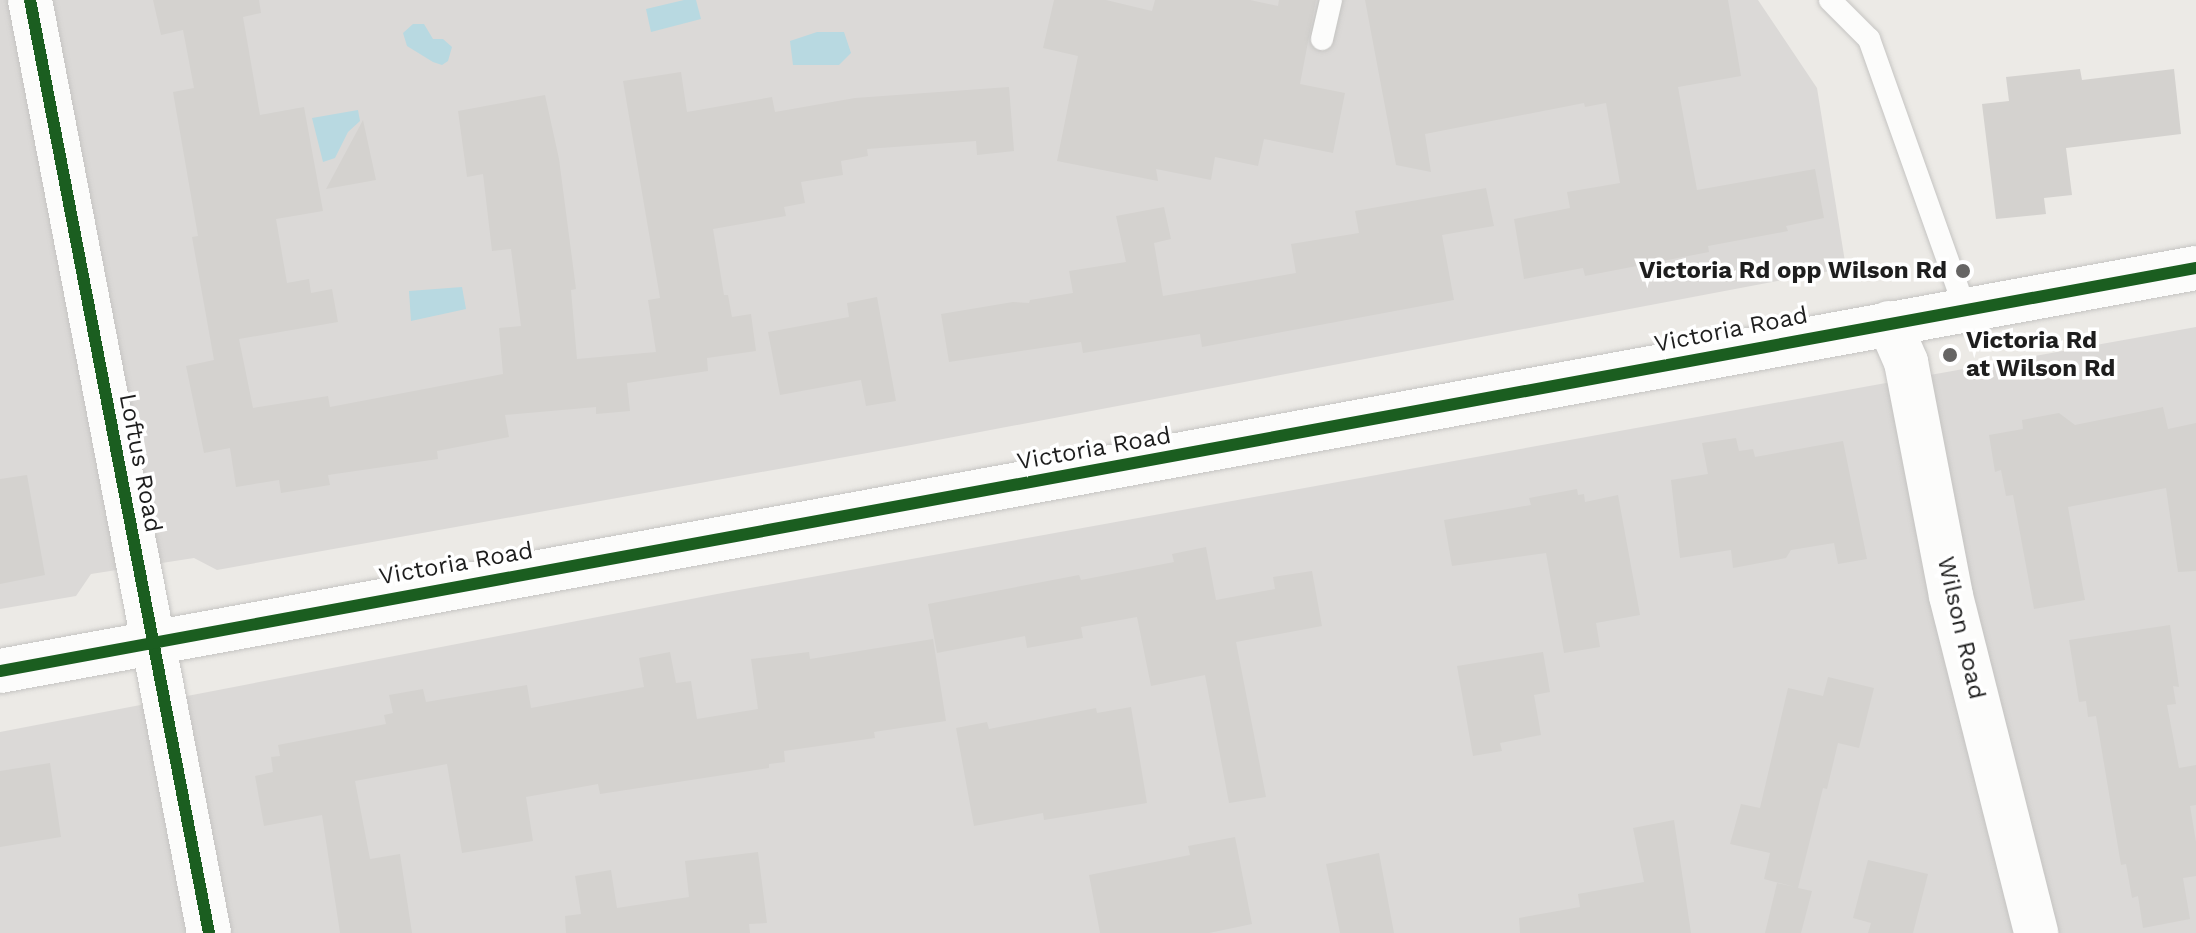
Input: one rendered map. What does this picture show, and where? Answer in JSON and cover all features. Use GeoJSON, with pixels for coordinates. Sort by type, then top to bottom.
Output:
{"type":"FeatureCollection","features":[{"type":"Feature","properties":{"kind":"street","name":"Loftus Road"},"geometry":{"type":"LineString","coordinates":[[21,16],[152,642],[209,933]]}},
{"type":"Feature","properties":{"kind":"street","name":"Victoria Road"},"geometry":{"type":"LineString","coordinates":[[0,671],[2196,268]]}},
{"type":"Feature","properties":{"kind":"street","name":"Wilson Road"},"geometry":{"type":"LineString","coordinates":[[1889,323],[1906,362],[1951,596],[2036,933]]}},
{"type":"Feature","properties":{"kind":"lane"},"geometry":{"type":"LineString","coordinates":[[1322,39],[1331,0]]}},
{"type":"Feature","properties":{"kind":"lane"},"geometry":{"type":"LineString","coordinates":[[1830,0],[1869,39],[1965,309]]}},
{"type":"Feature","properties":{"kind":"shaded area"},"geometry":{"type":"Polygon","coordinates":[[[0,0],[1758,0],[1817,88],[1846,268],[906,446],[217,570],[194,558],[91,574],[76,596],[0,609],[0,0]]]}},
{"type":"Feature","properties":{"kind":"shaded area"},"geometry":{"type":"Polygon","coordinates":[[[2196,327],[2196,933],[0,933],[0,732],[717,594],[2196,327]]]}},
{"type":"Feature","properties":{"kind":"water"},"geometry":{"type":"Polygon","coordinates":[[[696,0],[701,19],[651,32],[646,9],[696,0]]]}},
{"type":"Feature","properties":{"kind":"water"},"geometry":{"type":"Polygon","coordinates":[[[413,24],[424,24],[433,39],[443,39],[452,47],[448,61],[442,65],[433,62],[407,46],[403,33],[413,24]]]}},
{"type":"Feature","properties":{"kind":"water"},"geometry":{"type":"Polygon","coordinates":[[[817,32],[844,32],[851,53],[839,65],[793,65],[790,41],[817,32]]]}},
{"type":"Feature","properties":{"kind":"water"},"geometry":{"type":"Polygon","coordinates":[[[358,110],[360,121],[348,132],[335,158],[323,162],[312,118],[358,110]]]}},
{"type":"Feature","properties":{"kind":"water"},"geometry":{"type":"Polygon","coordinates":[[[462,287],[466,309],[411,321],[409,291],[462,287]]]}},
{"type":"Feature","properties":{"kind":"building"},"geometry":{"type":"Polygon","coordinates":[[[153,0],[259,0],[261,13],[243,17],[260,115],[304,107],[323,211],[276,219],[287,283],[309,279],[311,293],[332,289],[338,322],[239,339],[253,408],[328,396],[330,407],[503,374],[499,328],[521,326],[511,249],[492,251],[483,174],[467,177],[458,111],[545,95],[559,159],[576,289],[571,290],[577,359],[656,352],[648,300],[660,298],[623,81],[681,72],[687,112],[772,97],[775,112],[855,98],[1009,87],[1014,151],[977,155],[976,141],[867,149],[868,156],[841,161],[843,175],[801,182],[805,203],[784,207],[786,216],[713,229],[724,295],[728,295],[732,317],[751,314],[756,351],[707,358],[708,371],[627,383],[630,411],[596,414],[596,407],[505,415],[509,437],[437,451],[438,459],[328,475],[330,485],[281,493],[279,480],[236,487],[230,448],[204,453],[186,366],[214,360],[192,237],[198,236],[173,92],[194,88],[183,30],[161,35],[153,0]]]}},
{"type":"Feature","properties":{"kind":"building"},"geometry":{"type":"Polygon","coordinates":[[[1054,0],[1106,0],[1152,11],[1155,0],[1250,0],[1278,6],[1279,0],[1316,0],[1300,84],[1345,93],[1333,153],[1264,139],[1258,166],[1215,157],[1211,180],[1156,169],[1158,181],[1057,161],[1078,56],[1043,48],[1054,0]]]}},
{"type":"Feature","properties":{"kind":"building"},"geometry":{"type":"Polygon","coordinates":[[[1365,0],[1728,0],[1741,76],[1678,87],[1697,190],[1815,169],[1824,218],[1786,226],[1788,231],[1708,246],[1709,252],[1585,276],[1583,268],[1524,279],[1514,219],[1570,208],[1567,192],[1620,183],[1606,103],[1585,107],[1584,103],[1425,134],[1431,172],[1396,165],[1365,0]]]}},
{"type":"Feature","properties":{"kind":"building"},"geometry":{"type":"Polygon","coordinates":[[[2080,69],[2082,80],[2174,69],[2181,134],[2066,148],[2072,195],[2044,198],[2046,214],[1996,219],[1982,104],[2009,101],[2006,77],[2080,69]]]}},
{"type":"Feature","properties":{"kind":"building"},"geometry":{"type":"Polygon","coordinates":[[[363,120],[376,180],[326,189],[363,120]]]}},
{"type":"Feature","properties":{"kind":"building"},"geometry":{"type":"Polygon","coordinates":[[[1486,188],[1494,226],[1442,235],[1454,300],[1202,347],[1200,334],[1083,353],[1081,342],[949,362],[941,314],[1013,302],[1029,303],[1030,300],[1073,293],[1069,271],[1126,262],[1116,216],[1164,207],[1171,239],[1154,243],[1163,296],[1296,273],[1291,244],[1359,233],[1355,211],[1486,188]]]}},
{"type":"Feature","properties":{"kind":"building"},"geometry":{"type":"Polygon","coordinates":[[[877,297],[896,401],[866,406],[861,380],[780,395],[768,332],[849,317],[847,303],[877,297]]]}},
{"type":"Feature","properties":{"kind":"building"},"geometry":{"type":"Polygon","coordinates":[[[2163,407],[2168,429],[2196,423],[2196,571],[2178,572],[2166,488],[2068,507],[2085,600],[2034,609],[2013,495],[2006,496],[2001,470],[1995,472],[1989,435],[2023,429],[2022,420],[2059,413],[2075,425],[2163,407]]]}},
{"type":"Feature","properties":{"kind":"building"},"geometry":{"type":"Polygon","coordinates":[[[1736,438],[1739,451],[1753,449],[1755,457],[1843,441],[1867,559],[1838,564],[1834,543],[1791,550],[1786,558],[1733,568],[1731,550],[1680,558],[1671,480],[1708,474],[1702,443],[1736,438]]]}},
{"type":"Feature","properties":{"kind":"building"},"geometry":{"type":"Polygon","coordinates":[[[27,475],[45,575],[0,584],[0,479],[27,475]]]}},
{"type":"Feature","properties":{"kind":"building"},"geometry":{"type":"Polygon","coordinates":[[[1577,489],[1578,495],[1584,494],[1585,502],[1618,495],[1640,615],[1596,623],[1600,647],[1564,653],[1546,553],[1452,566],[1444,520],[1531,505],[1529,498],[1577,489]]]}},
{"type":"Feature","properties":{"kind":"building"},"geometry":{"type":"Polygon","coordinates":[[[1206,547],[1216,600],[1275,589],[1273,577],[1312,571],[1322,626],[1236,642],[1266,797],[1229,803],[1205,675],[1151,686],[1137,617],[1081,627],[1083,638],[1027,648],[1025,636],[937,653],[928,604],[1079,575],[1081,580],[1174,562],[1172,554],[1206,547]]]}},
{"type":"Feature","properties":{"kind":"building"},"geometry":{"type":"Polygon","coordinates":[[[2170,625],[2179,687],[2173,686],[2176,704],[2167,705],[2179,768],[2196,765],[2196,805],[2190,806],[2196,842],[2196,876],[2183,878],[2190,919],[2143,928],[2138,896],[2132,898],[2126,864],[2121,865],[2096,716],[2088,717],[2086,701],[2079,702],[2069,640],[2170,625]]]}},
{"type":"Feature","properties":{"kind":"building"},"geometry":{"type":"Polygon","coordinates":[[[933,639],[946,721],[874,732],[875,738],[784,751],[785,762],[769,764],[769,768],[600,794],[598,784],[526,797],[533,841],[462,853],[447,764],[355,781],[370,859],[400,854],[412,933],[340,933],[322,815],[264,826],[255,776],[273,772],[271,757],[280,756],[278,745],[386,724],[384,715],[393,713],[389,695],[423,689],[426,702],[527,685],[531,708],[644,687],[639,658],[670,652],[676,683],[691,681],[697,719],[758,709],[751,659],[809,652],[810,659],[933,639]]]}},
{"type":"Feature","properties":{"kind":"building"},"geometry":{"type":"Polygon","coordinates":[[[1543,652],[1550,692],[1534,695],[1541,735],[1500,743],[1502,751],[1473,756],[1457,666],[1543,652]]]}},
{"type":"Feature","properties":{"kind":"building"},"geometry":{"type":"Polygon","coordinates":[[[1828,677],[1874,688],[1859,748],[1838,743],[1827,789],[1823,788],[1798,888],[1812,891],[1801,933],[1765,933],[1777,883],[1795,887],[1764,879],[1770,853],[1730,844],[1741,804],[1760,808],[1788,688],[1823,696],[1828,677]]]}},
{"type":"Feature","properties":{"kind":"building"},"geometry":{"type":"Polygon","coordinates":[[[1131,707],[1147,803],[1044,820],[1043,813],[974,826],[956,728],[987,722],[989,729],[1096,708],[1097,713],[1131,707]]]}},
{"type":"Feature","properties":{"kind":"building"},"geometry":{"type":"Polygon","coordinates":[[[50,763],[61,837],[0,847],[0,771],[50,763]]]}},
{"type":"Feature","properties":{"kind":"building"},"geometry":{"type":"Polygon","coordinates":[[[1674,820],[1691,933],[1520,933],[1519,918],[1580,907],[1578,894],[1644,882],[1633,828],[1674,820]]]}},
{"type":"Feature","properties":{"kind":"building"},"geometry":{"type":"Polygon","coordinates":[[[1235,837],[1252,924],[1209,933],[1100,933],[1089,875],[1190,855],[1188,846],[1235,837]]]}},
{"type":"Feature","properties":{"kind":"building"},"geometry":{"type":"Polygon","coordinates":[[[758,852],[767,923],[749,924],[750,933],[566,933],[565,916],[581,914],[575,876],[611,870],[617,908],[689,897],[685,861],[758,852]]]}},
{"type":"Feature","properties":{"kind":"building"},"geometry":{"type":"Polygon","coordinates":[[[1379,853],[1394,933],[1340,933],[1326,864],[1379,853]]]}},
{"type":"Feature","properties":{"kind":"building"},"geometry":{"type":"Polygon","coordinates":[[[1868,860],[1928,874],[1913,933],[1868,933],[1871,923],[1853,918],[1868,860]]]}},
{"type":"Feature","properties":{"kind":"cycle path"},"geometry":{"type":"LineString","coordinates":[[30,0],[209,933]]}},
{"type":"Feature","properties":{"kind":"cycle path"},"geometry":{"type":"LineString","coordinates":[[0,671],[2196,268]]}},
{"type":"Feature","properties":{"kind":"place","name":"Victoria Rd opp Wilson Rd"},"geometry":{"type":"Point","coordinates":[1963,271]}},
{"type":"Feature","properties":{"kind":"place","name":"Victoria Rd at Wilson Rd"},"geometry":{"type":"Point","coordinates":[1950,355]}}]}
